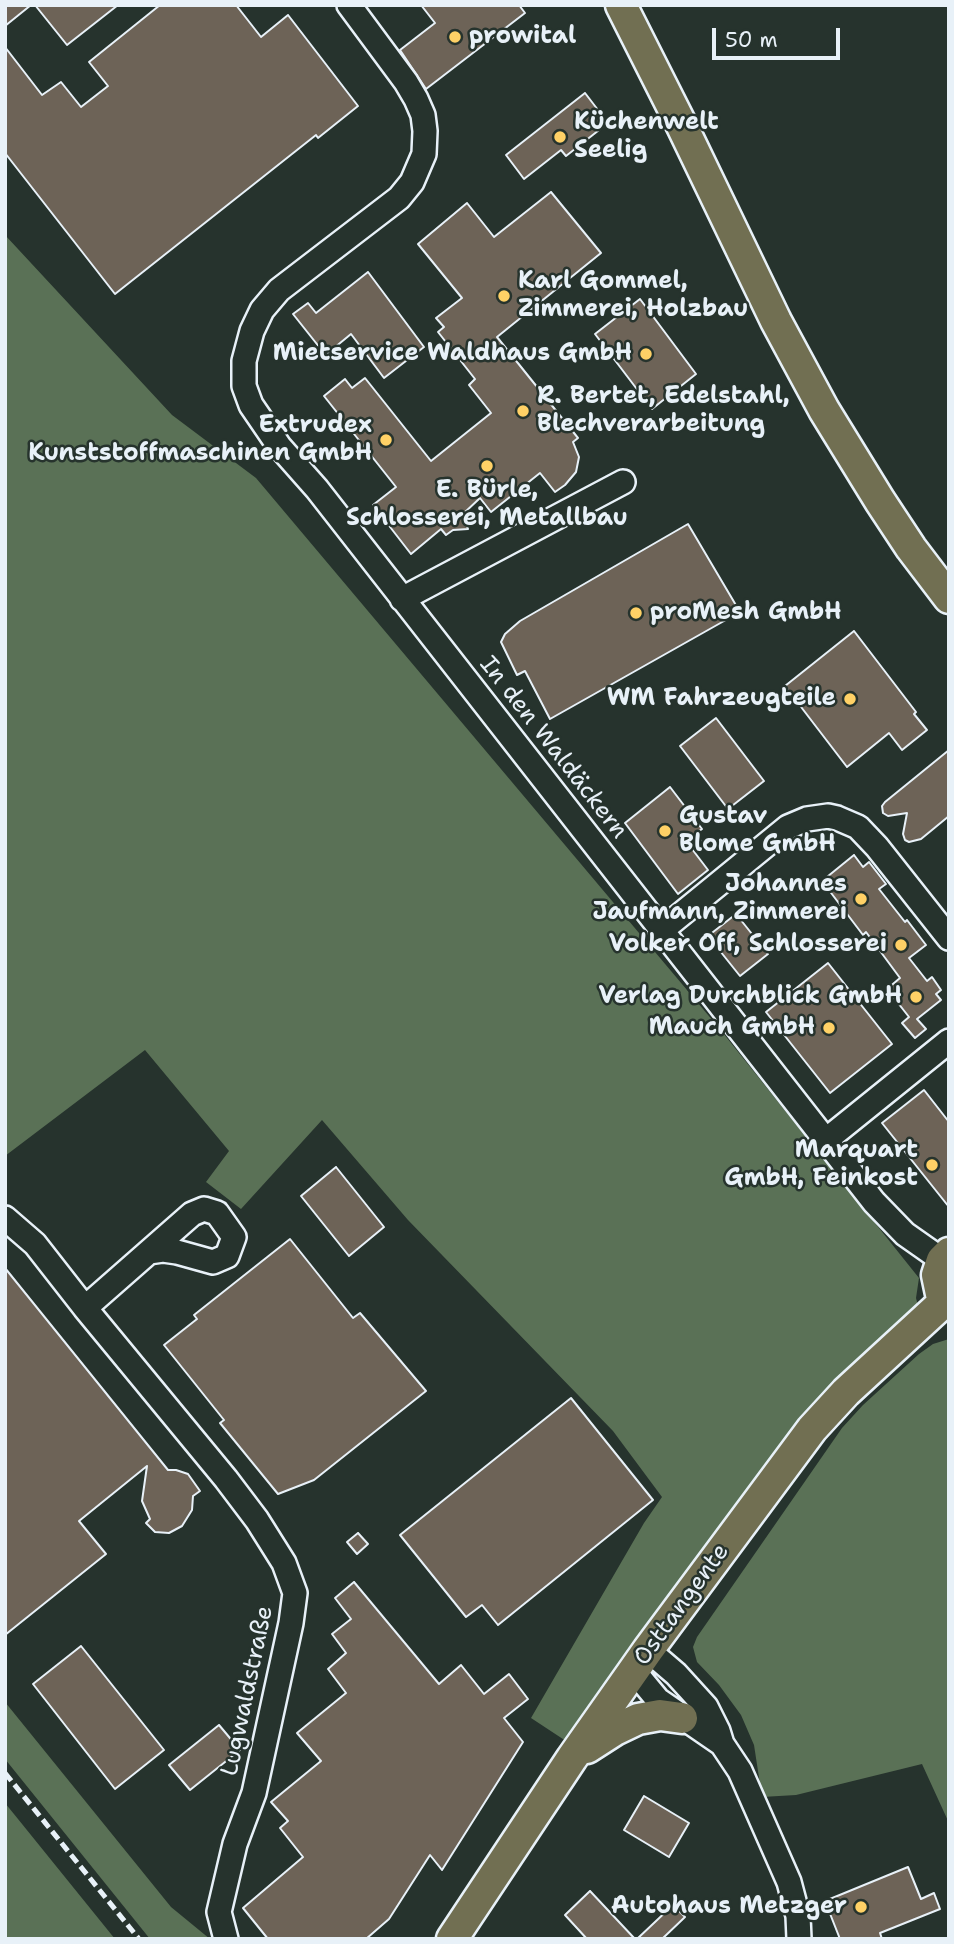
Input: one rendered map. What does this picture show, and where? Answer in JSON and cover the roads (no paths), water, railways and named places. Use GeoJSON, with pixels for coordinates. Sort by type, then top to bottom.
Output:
{"type":"FeatureCollection","features":[{"type":"Feature","properties":{"kind":"main road"},"geometry":{"type":"LineString","coordinates":[[621,5],[766,301],[818,400],[911,548],[949,598]]}},
{"type":"Feature","properties":{"kind":"main road","name":"Osttangente"},"geometry":{"type":"LineString","coordinates":[[453,1939],[572,1758],[641,1660],[813,1429],[846,1392],[947,1301],[938,1286],[937,1275],[945,1256]]}},
{"type":"Feature","properties":{"kind":"main road"},"geometry":{"type":"LineString","coordinates":[[572,1758],[615,1730],[638,1719],[660,1715],[682,1718]]}},
{"type":"Feature","properties":{"kind":"street","name":"In den Waldäckern"},"geometry":{"type":"LineString","coordinates":[[349,5],[416,99],[423,115],[425,131],[422,162],[407,190],[389,207],[279,290],[269,301],[251,331],[244,361],[244,378],[251,405],[271,434],[317,489],[874,1202],[905,1234],[945,1256]]}},
{"type":"Feature","properties":{"kind":"street"},"geometry":{"type":"LineString","coordinates":[[402,599],[623,482]]}},
{"type":"Feature","properties":{"kind":"street"},"geometry":{"type":"LineString","coordinates":[[662,930],[788,827],[807,819],[828,816],[858,827],[949,938]]}},
{"type":"Feature","properties":{"kind":"street"},"geometry":{"type":"LineString","coordinates":[[825,1141],[949,1041]]}},
{"type":"Feature","properties":{"kind":"street","name":"Lugwaldstraße"},"geometry":{"type":"LineString","coordinates":[[5,1205],[257,1520],[284,1563],[295,1592],[291,1623],[254,1793],[236,1844],[219,1912],[226,1939]]}},
{"type":"Feature","properties":{"kind":"street","name":"Lugwaldstraße"},"geometry":{"type":"LineString","coordinates":[[5,1218],[35,1244]]}},
{"type":"Feature","properties":{"kind":"street"},"geometry":{"type":"LineString","coordinates":[[85,1308],[149,1252]]}},
{"type":"Feature","properties":{"kind":"street"},"geometry":{"type":"LineString","coordinates":[[641,1660],[658,1700],[722,1744]]}},
{"type":"Feature","properties":{"kind":"street"},"geometry":{"type":"LineString","coordinates":[[641,1660],[676,1674],[706,1707],[722,1744],[740,1771],[789,1882],[798,1916],[799,1939]]}},
{"type":"Feature","properties":{"kind":"railway"},"geometry":{"type":"LineString","coordinates":[[5,1773],[139,1939]]}},
{"type":"Feature","properties":{"kind":"place","name":"prowital"},"geometry":{"type":"Point","coordinates":[455,37]}},
{"type":"Feature","properties":{"kind":"place","name":"Küchenwelt Seelig"},"geometry":{"type":"Point","coordinates":[560,137]}},
{"type":"Feature","properties":{"kind":"place","name":"Karl Gommel, Zimmerei, Holzbau"},"geometry":{"type":"Point","coordinates":[504,296]}},
{"type":"Feature","properties":{"kind":"place","name":"Mietservice Waldhaus GmbH"},"geometry":{"type":"Point","coordinates":[646,354]}},
{"type":"Feature","properties":{"kind":"place","name":"R. Bertet, Edelstahl, Blechverarbeitung"},"geometry":{"type":"Point","coordinates":[523,411]}},
{"type":"Feature","properties":{"kind":"place","name":"Extrudex Kunststoffmaschinen GmbH"},"geometry":{"type":"Point","coordinates":[386,440]}},
{"type":"Feature","properties":{"kind":"place","name":"E. Bürle, Schlosserei, Metallbau"},"geometry":{"type":"Point","coordinates":[487,466]}},
{"type":"Feature","properties":{"kind":"place","name":"proMesh GmbH"},"geometry":{"type":"Point","coordinates":[636,613]}},
{"type":"Feature","properties":{"kind":"place","name":"WM Fahrzeugteile"},"geometry":{"type":"Point","coordinates":[850,699]}},
{"type":"Feature","properties":{"kind":"place","name":"Gustav Blome GmbH"},"geometry":{"type":"Point","coordinates":[665,831]}},
{"type":"Feature","properties":{"kind":"place","name":"Johannes Jaufmann, Zimmerei"},"geometry":{"type":"Point","coordinates":[861,899]}},
{"type":"Feature","properties":{"kind":"place","name":"Volker Off, Schlosserei"},"geometry":{"type":"Point","coordinates":[901,945]}},
{"type":"Feature","properties":{"kind":"place","name":"Verlag Durchblick GmbH"},"geometry":{"type":"Point","coordinates":[916,997]}},
{"type":"Feature","properties":{"kind":"place","name":"Mauch GmbH"},"geometry":{"type":"Point","coordinates":[829,1028]}},
{"type":"Feature","properties":{"kind":"place","name":"Marquart GmbH, Feinkost"},"geometry":{"type":"Point","coordinates":[932,1165]}},
{"type":"Feature","properties":{"kind":"place","name":"Autohaus Metzger"},"geometry":{"type":"Point","coordinates":[861,1907]}}]}
